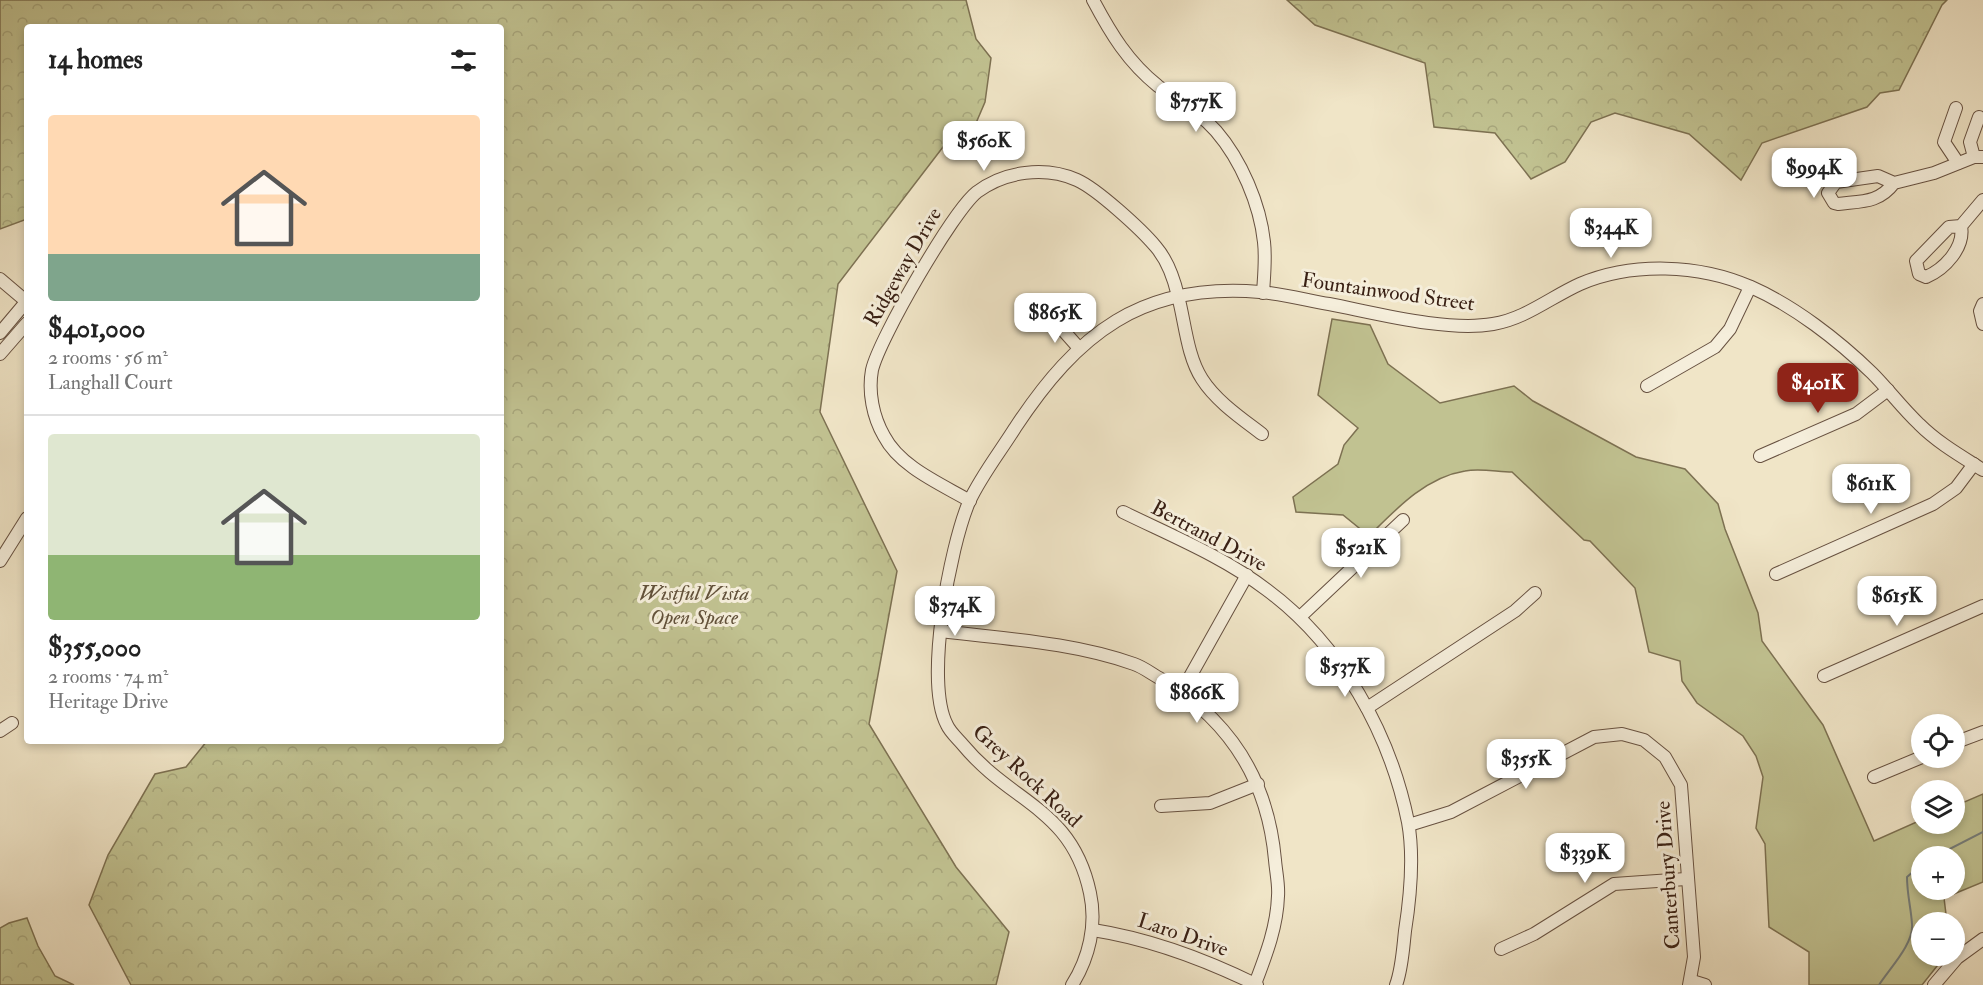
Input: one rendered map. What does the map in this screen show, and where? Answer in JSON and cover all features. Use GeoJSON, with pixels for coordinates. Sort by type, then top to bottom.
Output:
{"type":"FeatureCollection","features":[{"type":"Feature","properties":{"kind":"street"},"geometry":{"type":"LineString","coordinates":[[1093,0],[1122,51],[1146,75],[1192,109],[1216,131],[1242,169],[1254,200],[1264,242],[1263,293]]}},
{"type":"Feature","properties":{"kind":"street"},"geometry":{"type":"LineString","coordinates":[[1956,108],[1944,142],[1958,163]]}},
{"type":"Feature","properties":{"kind":"street"},"geometry":{"type":"LineString","coordinates":[[1894,183],[1878,176],[1836,182],[1828,193],[1834,203],[1838,204],[1878,198],[1886,194],[1894,183],[1978,157],[1970,142],[1979,117]]}},
{"type":"Feature","properties":{"kind":"street","name":"Ridgeway Drive"},"geometry":{"type":"LineString","coordinates":[[970,501],[906,460],[884,438],[872,407],[872,371],[888,330],[959,211],[978,191],[1014,173],[1044,172],[1076,180],[1103,198],[1156,247],[1167,264],[1178,297],[1187,338],[1201,378],[1237,415],[1262,434]]}},
{"type":"Feature","properties":{"kind":"street"},"geometry":{"type":"LineString","coordinates":[[1961,226],[1983,200]]}},
{"type":"Feature","properties":{"kind":"street","name":"Fountainwood Street"},"geometry":{"type":"LineString","coordinates":[[1178,297],[1230,291],[1263,293],[1460,326],[1495,324],[1521,316],[1580,284],[1628,272],[1659,268],[1694,271],[1750,287],[1788,308],[1826,335],[1872,373],[1921,426],[1978,467]]}},
{"type":"Feature","properties":{"kind":"street"},"geometry":{"type":"LineString","coordinates":[[0,279],[24,299]]}},
{"type":"Feature","properties":{"kind":"street"},"geometry":{"type":"LineString","coordinates":[[1647,386],[1716,347],[1730,329],[1750,287]]}},
{"type":"Feature","properties":{"kind":"street","name":"Grey Rock Road"},"geometry":{"type":"LineString","coordinates":[[1072,985],[1081,970],[1093,930],[1092,901],[1087,878],[1076,850],[1061,828],[978,762],[946,724],[936,676],[941,632],[955,545],[970,501],[1042,388],[1078,347],[1122,318],[1142,308],[1178,297]]}},
{"type":"Feature","properties":{"kind":"street"},"geometry":{"type":"LineString","coordinates":[[1983,304],[1980,311],[1983,324]]}},
{"type":"Feature","properties":{"kind":"street"},"geometry":{"type":"LineString","coordinates":[[0,333],[24,305]]}},
{"type":"Feature","properties":{"kind":"street"},"geometry":{"type":"LineString","coordinates":[[1054,320],[1078,347]]}},
{"type":"Feature","properties":{"kind":"street"},"geometry":{"type":"LineString","coordinates":[[0,354],[24,326]]}},
{"type":"Feature","properties":{"kind":"street"},"geometry":{"type":"LineString","coordinates":[[1760,456],[1856,414],[1888,390]]}},
{"type":"Feature","properties":{"kind":"street"},"geometry":{"type":"LineString","coordinates":[[1776,574],[1933,504],[1956,488],[1978,467]]}},
{"type":"Feature","properties":{"kind":"street","name":"Bertrand Drive"},"geometry":{"type":"LineString","coordinates":[[1123,512],[1247,575],[1300,617],[1339,663],[1367,708],[1382,737],[1408,825],[1410,898],[1395,985]]}},
{"type":"Feature","properties":{"kind":"street"},"geometry":{"type":"LineString","coordinates":[[1300,617],[1403,520]]}},
{"type":"Feature","properties":{"kind":"street"},"geometry":{"type":"LineString","coordinates":[[0,561],[24,526]]}},
{"type":"Feature","properties":{"kind":"street"},"geometry":{"type":"LineString","coordinates":[[1182,691],[1247,575]]}},
{"type":"Feature","properties":{"kind":"street"},"geometry":{"type":"LineString","coordinates":[[1367,708],[1515,611],[1535,593]]}},
{"type":"Feature","properties":{"kind":"street"},"geometry":{"type":"LineString","coordinates":[[1824,676],[1983,606]]}},
{"type":"Feature","properties":{"kind":"street"},"geometry":{"type":"LineString","coordinates":[[941,632],[1084,649],[1136,664],[1182,691],[1210,715],[1239,751],[1258,784],[1272,827],[1278,896],[1271,943],[1256,984]]}},
{"type":"Feature","properties":{"kind":"street"},"geometry":{"type":"LineString","coordinates":[[0,731],[12,723]]}},
{"type":"Feature","properties":{"kind":"street"},"geometry":{"type":"LineString","coordinates":[[1965,739],[1983,732]]}},
{"type":"Feature","properties":{"kind":"street","name":"Canterbury Drive"},"geometry":{"type":"LineString","coordinates":[[1408,825],[1451,812],[1594,737],[1622,734],[1644,740],[1665,757],[1680,785],[1694,957],[1690,983]]}},
{"type":"Feature","properties":{"kind":"street"},"geometry":{"type":"LineString","coordinates":[[1874,777],[1911,762]]}},
{"type":"Feature","properties":{"kind":"street"},"geometry":{"type":"LineString","coordinates":[[1161,806],[1210,803],[1258,784]]}},
{"type":"Feature","properties":{"kind":"street"},"geometry":{"type":"LineString","coordinates":[[1501,949],[1534,934],[1614,884],[1686,879]]}},
{"type":"Feature","properties":{"kind":"street","name":"Laro Drive"},"geometry":{"type":"LineString","coordinates":[[1093,930],[1133,936],[1173,948],[1256,984]]}},
{"type":"Feature","properties":{"kind":"street"},"geometry":{"type":"LineString","coordinates":[[1934,985],[1957,958],[1983,939]]}},
{"type":"Feature","properties":{"kind":"street"},"geometry":{"type":"LineString","coordinates":[[1690,983],[1705,985]]}},
{"type":"Feature","properties":{"kind":"green space","name":"Wistful Vista Open Space"},"geometry":{"type":"Polygon","coordinates":[[[0,0],[966,0],[976,39],[991,58],[985,102],[967,144],[943,147],[838,284],[820,412],[897,571],[869,724],[956,867],[1009,932],[996,985],[131,985],[89,905],[108,855],[155,774],[186,767],[205,744],[504,744],[504,24],[24,24],[24,220],[0,229],[0,0]]]}},
{"type":"Feature","properties":{"kind":"green space"},"geometry":{"type":"Polygon","coordinates":[[[1287,0],[1947,0],[1942,5],[1899,90],[1880,93],[1867,107],[1762,143],[1741,180],[1689,134],[1615,113],[1591,122],[1565,162],[1531,179],[1495,133],[1434,127],[1425,63],[1315,25],[1287,0]]]}},
{"type":"Feature","properties":{"kind":"green space"},"geometry":{"type":"Polygon","coordinates":[[[1332,319],[1370,325],[1388,364],[1440,403],[1514,386],[1533,401],[1636,457],[1685,469],[1718,504],[1725,529],[1758,613],[1762,641],[1823,725],[1874,841],[1911,824],[1911,834],[1965,834],[1965,802],[1983,794],[1983,882],[1965,889],[1965,846],[1911,846],[1911,900],[1944,900],[1946,912],[1911,912],[1911,966],[1937,966],[1922,985],[1809,985],[1809,952],[1769,927],[1765,844],[1756,828],[1763,777],[1756,756],[1743,736],[1697,703],[1682,681],[1680,661],[1649,652],[1635,588],[1590,541],[1584,540],[1512,472],[1471,470],[1451,474],[1437,480],[1412,496],[1369,536],[1343,515],[1296,512],[1293,497],[1338,464],[1344,445],[1358,428],[1318,395],[1332,319]]]}},
{"type":"Feature","properties":{"kind":"green space"},"geometry":{"type":"Polygon","coordinates":[[[27,918],[38,946],[55,976],[74,985],[0,985],[0,928],[27,918]]]}},
{"type":"Feature","properties":{"kind":"waterway"},"geometry":{"type":"LineString","coordinates":[[1956,846],[1983,832]]}},
{"type":"Feature","properties":{"kind":"waterway"},"geometry":{"type":"LineString","coordinates":[[1879,985],[1905,948],[1912,932],[1907,877],[1911,874]]}}]}
